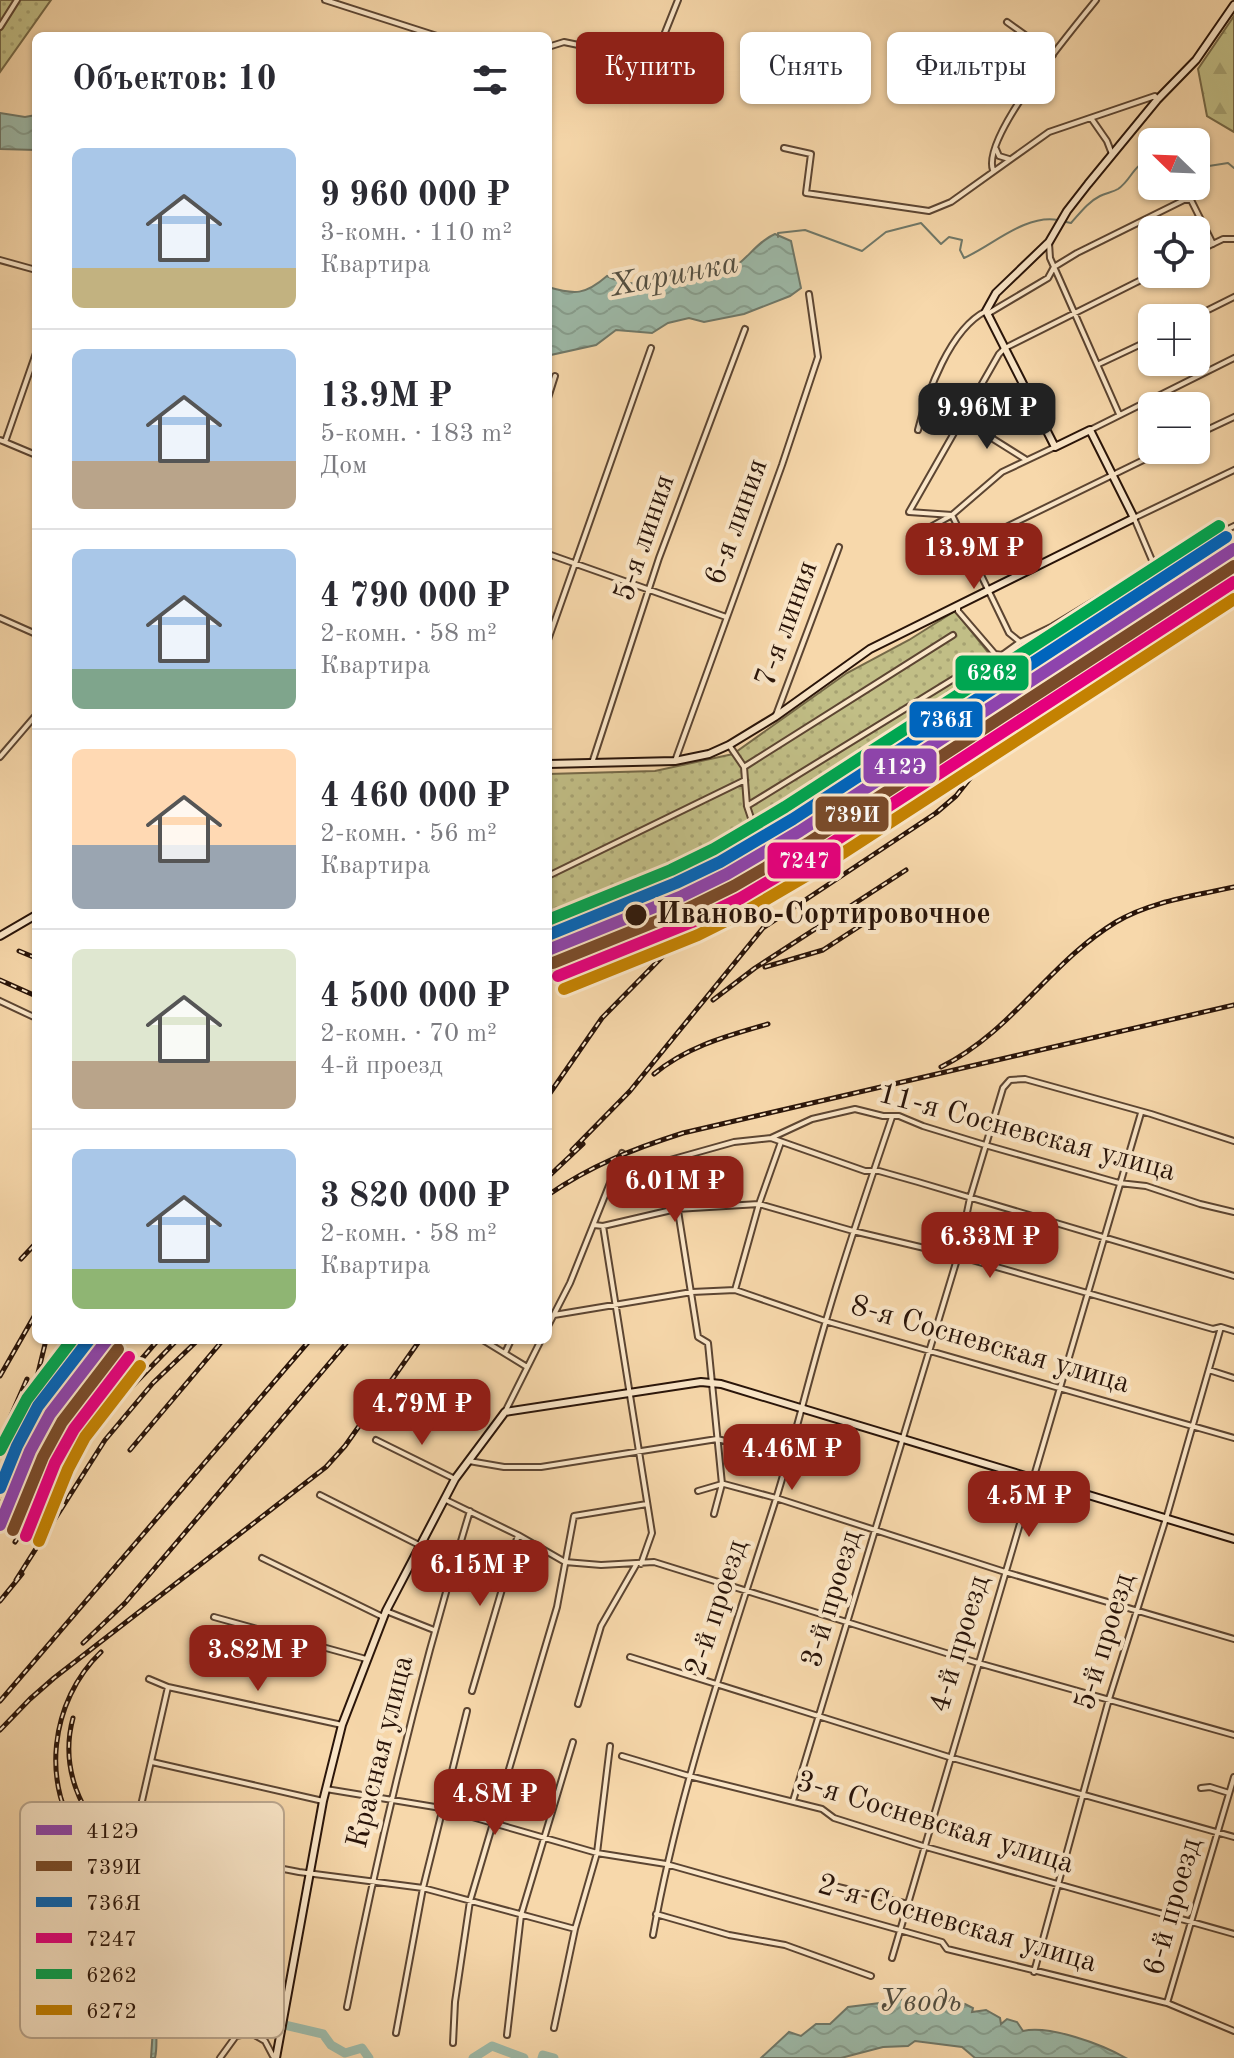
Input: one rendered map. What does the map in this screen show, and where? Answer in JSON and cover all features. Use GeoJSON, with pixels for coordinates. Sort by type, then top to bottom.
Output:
{"type":"FeatureCollection","features":[{"type":"Feature","properties":{"kind":"main road"},"geometry":{"type":"LineString","coordinates":[[552,764],[675,761],[709,754],[775,717],[870,649],[1134,518],[1090,430],[1055,447],[988,312],[996,293],[1049,242],[1067,211],[1157,100],[1196,60],[1234,5]]}},
{"type":"Feature","properties":{"kind":"main road"},"geometry":{"type":"LineString","coordinates":[[0,936],[32,917]]}},
{"type":"Feature","properties":{"kind":"main road"},"geometry":{"type":"LineString","coordinates":[[284,2009],[323,1801],[342,1725],[366,1659],[384,1614],[455,1479],[505,1412],[710,1382],[1234,1539]]}},
{"type":"Feature","properties":{"kind":"main road"},"geometry":{"type":"LineString","coordinates":[[275,2058],[279,2038]]}},
{"type":"Feature","properties":{"kind":"street"},"geometry":{"type":"LineString","coordinates":[[0,27],[17,0]]}},
{"type":"Feature","properties":{"kind":"street"},"geometry":{"type":"LineString","coordinates":[[325,0],[412,32]]}},
{"type":"Feature","properties":{"kind":"street"},"geometry":{"type":"LineString","coordinates":[[552,46],[564,42],[641,58],[658,50],[678,0]]}},
{"type":"Feature","properties":{"kind":"street"},"geometry":{"type":"LineString","coordinates":[[1055,52],[1096,0]]}},
{"type":"Feature","properties":{"kind":"street"},"geometry":{"type":"LineString","coordinates":[[1007,22],[1021,32]]}},
{"type":"Feature","properties":{"kind":"street"},"geometry":{"type":"LineString","coordinates":[[784,148],[811,154],[806,193],[929,211],[943,206],[1049,132],[1155,96],[1157,100]]}},
{"type":"Feature","properties":{"kind":"street"},"geometry":{"type":"LineString","coordinates":[[993,170],[991,160],[1007,122],[1019,104]]}},
{"type":"Feature","properties":{"kind":"street"},"geometry":{"type":"LineString","coordinates":[[1091,118],[1112,154]]}},
{"type":"Feature","properties":{"kind":"street"},"geometry":{"type":"LineString","coordinates":[[996,149],[999,156],[1009,159]]}},
{"type":"Feature","properties":{"kind":"street"},"geometry":{"type":"LineString","coordinates":[[918,430],[928,393],[943,362],[968,324],[1048,278],[1054,267],[1119,231],[1188,199],[1213,244]]}},
{"type":"Feature","properties":{"kind":"street"},"geometry":{"type":"LineString","coordinates":[[1210,245],[1227,238],[1234,239]]}},
{"type":"Feature","properties":{"kind":"street"},"geometry":{"type":"LineString","coordinates":[[1049,242],[1050,258],[1119,414]]}},
{"type":"Feature","properties":{"kind":"street"},"geometry":{"type":"LineString","coordinates":[[0,260],[32,269]]}},
{"type":"Feature","properties":{"kind":"street"},"geometry":{"type":"LineString","coordinates":[[952,515],[909,512],[999,354],[1005,348],[1138,282]]}},
{"type":"Feature","properties":{"kind":"street","name":"6-я линия"},"geometry":{"type":"LineString","coordinates":[[675,761],[818,357],[809,294]]}},
{"type":"Feature","properties":{"kind":"street"},"geometry":{"type":"LineString","coordinates":[[1210,309],[1234,297]]}},
{"type":"Feature","properties":{"kind":"street","name":"5-я линия"},"geometry":{"type":"LineString","coordinates":[[592,763],[649,591],[745,329]]}},
{"type":"Feature","properties":{"kind":"street"},"geometry":{"type":"LineString","coordinates":[[1099,364],[1138,346]]}},
{"type":"Feature","properties":{"kind":"street"},"geometry":{"type":"LineString","coordinates":[[552,629],[651,348]]}},
{"type":"Feature","properties":{"kind":"street"},"geometry":{"type":"LineString","coordinates":[[1090,430],[1233,360]]}},
{"type":"Feature","properties":{"kind":"street"},"geometry":{"type":"LineString","coordinates":[[32,363],[2,441],[32,453]]}},
{"type":"Feature","properties":{"kind":"street"},"geometry":{"type":"LineString","coordinates":[[552,385],[555,376]]}},
{"type":"Feature","properties":{"kind":"street"},"geometry":{"type":"LineString","coordinates":[[1210,428],[1234,417]]}},
{"type":"Feature","properties":{"kind":"street"},"geometry":{"type":"LineString","coordinates":[[963,420],[1026,459]]}},
{"type":"Feature","properties":{"kind":"street"},"geometry":{"type":"LineString","coordinates":[[918,534],[952,515],[993,478],[1055,447]]}},
{"type":"Feature","properties":{"kind":"street"},"geometry":{"type":"LineString","coordinates":[[967,546],[1138,462]]}},
{"type":"Feature","properties":{"kind":"street"},"geometry":{"type":"LineString","coordinates":[[1154,565],[1134,518],[1234,470]]}},
{"type":"Feature","properties":{"kind":"street"},"geometry":{"type":"LineString","coordinates":[[952,515],[1009,633],[1020,642]]}},
{"type":"Feature","properties":{"kind":"street"},"geometry":{"type":"LineString","coordinates":[[958,605],[958,611],[995,654],[1005,653],[1154,565],[1234,526]]}},
{"type":"Feature","properties":{"kind":"street","name":"7-я линия"},"geometry":{"type":"LineString","coordinates":[[775,717],[839,547]]}},
{"type":"Feature","properties":{"kind":"street"},"geometry":{"type":"LineString","coordinates":[[552,555],[726,617]]}},
{"type":"Feature","properties":{"kind":"street"},"geometry":{"type":"LineString","coordinates":[[0,618],[32,632]]}},
{"type":"Feature","properties":{"kind":"street"},"geometry":{"type":"LineString","coordinates":[[744,767],[953,635]]}},
{"type":"Feature","properties":{"kind":"street"},"geometry":{"type":"LineString","coordinates":[[747,806],[978,664]]}},
{"type":"Feature","properties":{"kind":"street"},"geometry":{"type":"LineString","coordinates":[[0,757],[32,720]]}},
{"type":"Feature","properties":{"kind":"street"},"geometry":{"type":"LineString","coordinates":[[729,745],[744,767],[747,806],[757,836]]}},
{"type":"Feature","properties":{"kind":"street"},"geometry":{"type":"LineString","coordinates":[[552,874],[745,780]]}},
{"type":"Feature","properties":{"kind":"street"},"geometry":{"type":"LineString","coordinates":[[552,935],[599,915]]}},
{"type":"Feature","properties":{"kind":"street"},"geometry":{"type":"LineString","coordinates":[[0,1001],[32,1016]]}},
{"type":"Feature","properties":{"kind":"street","name":"3-й проезд"},"geometry":{"type":"LineString","coordinates":[[793,1801],[958,1256],[970,1198],[1003,1088],[1010,1080],[1025,1079],[1141,1113]]}},
{"type":"Feature","properties":{"kind":"street","name":"11-я Сосневская улица"},"geometry":{"type":"LineString","coordinates":[[676,1209],[670,1160],[734,1142],[771,1138],[812,1119],[855,1109],[899,1116],[985,1145],[1234,1212]]}},
{"type":"Feature","properties":{"kind":"street"},"geometry":{"type":"LineString","coordinates":[[1141,1113],[1234,1141]]}},
{"type":"Feature","properties":{"kind":"street","name":"4-й проезд"},"geometry":{"type":"LineString","coordinates":[[892,1958],[1141,1113]]}},
{"type":"Feature","properties":{"kind":"street","name":"2-й проезд"},"geometry":{"type":"LineString","coordinates":[[653,1935],[666,1864],[689,1776],[776,1498],[825,1321],[893,1116]]}},
{"type":"Feature","properties":{"kind":"street"},"geometry":{"type":"LineString","coordinates":[[771,1138],[865,1171],[970,1198],[1234,1276]]}},
{"type":"Feature","properties":{"kind":"street"},"geometry":{"type":"LineString","coordinates":[[554,1315],[692,1292],[735,1290],[759,1204],[781,1142]]}},
{"type":"Feature","properties":{"kind":"street"},"geometry":{"type":"LineString","coordinates":[[552,1319],[622,1153]]}},
{"type":"Feature","properties":{"kind":"street"},"geometry":{"type":"LineString","coordinates":[[594,1225],[603,1226],[676,1209],[759,1204],[958,1256],[1213,1329],[1221,1327],[1234,1331]]}},
{"type":"Feature","properties":{"kind":"street"},"geometry":{"type":"LineString","coordinates":[[676,1209],[698,1337],[708,1343],[722,1484],[714,1514]]}},
{"type":"Feature","properties":{"kind":"street"},"geometry":{"type":"LineString","coordinates":[[578,1704],[601,1626],[639,1564],[652,1533],[603,1226]]}},
{"type":"Feature","properties":{"kind":"street","name":"8-я Сосневская улица"},"geometry":{"type":"LineString","coordinates":[[735,1290],[825,1321],[1234,1438]]}},
{"type":"Feature","properties":{"kind":"street","name":"5-й проезд"},"geometry":{"type":"LineString","coordinates":[[1034,1972],[1109,1699],[1166,1519],[1221,1327]]}},
{"type":"Feature","properties":{"kind":"street"},"geometry":{"type":"LineString","coordinates":[[490,1344],[527,1367]]}},
{"type":"Feature","properties":{"kind":"street"},"geometry":{"type":"LineString","coordinates":[[505,1353],[509,1344]]}},
{"type":"Feature","properties":{"kind":"street"},"geometry":{"type":"LineString","coordinates":[[505,1412],[539,1344]]}},
{"type":"Feature","properties":{"kind":"street"},"geometry":{"type":"LineString","coordinates":[[1209,1370],[1234,1378]]}},
{"type":"Feature","properties":{"kind":"street"},"geometry":{"type":"LineString","coordinates":[[469,1461],[504,1467],[541,1467],[717,1439],[788,1456]]}},
{"type":"Feature","properties":{"kind":"street"},"geometry":{"type":"LineString","coordinates":[[376,1440],[455,1479]]}},
{"type":"Feature","properties":{"kind":"street"},"geometry":{"type":"LineString","coordinates":[[698,1491],[722,1484],[776,1498],[1005,1572],[1234,1639]]}},
{"type":"Feature","properties":{"kind":"street"},"geometry":{"type":"LineString","coordinates":[[320,1495],[421,1547]]}},
{"type":"Feature","properties":{"kind":"street"},"geometry":{"type":"LineString","coordinates":[[446,1500],[565,1562],[654,1562],[978,1663],[1234,1735]]}},
{"type":"Feature","properties":{"kind":"street"},"geometry":{"type":"LineString","coordinates":[[453,2043],[455,2002],[470,1901],[557,1607],[574,1516],[647,1504]]}},
{"type":"Feature","properties":{"kind":"street","name":"Красная улица"},"geometry":{"type":"LineString","coordinates":[[347,2007],[390,1798],[434,1630],[470,1511]]}},
{"type":"Feature","properties":{"kind":"street"},"geometry":{"type":"LineString","coordinates":[[472,1691],[518,1535]]}},
{"type":"Feature","properties":{"kind":"street"},"geometry":{"type":"LineString","coordinates":[[262,1558],[384,1614],[434,1630]]}},
{"type":"Feature","properties":{"kind":"street"},"geometry":{"type":"LineString","coordinates":[[214,1617],[366,1659]]}},
{"type":"Feature","properties":{"kind":"street"},"geometry":{"type":"LineString","coordinates":[[630,1657],[949,1757],[1234,1837]]}},
{"type":"Feature","properties":{"kind":"street"},"geometry":{"type":"LineString","coordinates":[[149,1679],[168,1687],[342,1725]]}},
{"type":"Feature","properties":{"kind":"street"},"geometry":{"type":"LineString","coordinates":[[142,1802],[168,1687]]}},
{"type":"Feature","properties":{"kind":"street"},"geometry":{"type":"LineString","coordinates":[[396,2033],[423,1888],[467,1711]]}},
{"type":"Feature","properties":{"kind":"street"},"geometry":{"type":"LineString","coordinates":[[507,2035],[521,1915],[573,1742]]}},
{"type":"Feature","properties":{"kind":"street"},"geometry":{"type":"LineString","coordinates":[[554,2028],[575,1929],[597,1853],[610,1746]]}},
{"type":"Feature","properties":{"kind":"street","name":"3-я Сосневская улица"},"geometry":{"type":"LineString","coordinates":[[622,1756],[822,1809],[834,1818],[926,1847],[1234,1934]]}},
{"type":"Feature","properties":{"kind":"street"},"geometry":{"type":"LineString","coordinates":[[152,1762],[323,1801]]}},
{"type":"Feature","properties":{"kind":"street","name":"6-й проезд"},"geometry":{"type":"LineString","coordinates":[[1167,2003],[1234,1777]]}},
{"type":"Feature","properties":{"kind":"street"},"geometry":{"type":"LineString","coordinates":[[1201,1788],[1210,1787],[1229,1793]]}},
{"type":"Feature","properties":{"kind":"street","name":"2-я Сосневская улица"},"geometry":{"type":"LineString","coordinates":[[326,1789],[441,1808],[597,1853],[666,1864],[942,1942],[947,1949],[1167,2003],[1234,2031]]}},
{"type":"Feature","properties":{"kind":"street"},"geometry":{"type":"LineString","coordinates":[[284,1867],[423,1888],[575,1929]]}},
{"type":"Feature","properties":{"kind":"street","name":"2-я Сосневская улица"},"geometry":{"type":"LineString","coordinates":[[834,1886],[908,1904]]}},
{"type":"Feature","properties":{"kind":"street"},"geometry":{"type":"LineString","coordinates":[[656,1914],[729,1935],[785,1945],[871,1976]]}},
{"type":"Feature","properties":{"kind":"street"},"geometry":{"type":"LineString","coordinates":[[220,2058],[235,2038]]}},
{"type":"Feature","properties":{"kind":"street"},"geometry":{"type":"LineString","coordinates":[[260,2038],[275,2058]]}},
{"type":"Feature","properties":{"kind":"green space"},"geometry":{"type":"Polygon","coordinates":[[[0,0],[51,0],[0,72],[0,0]]]}},
{"type":"Feature","properties":{"kind":"green space"},"geometry":{"type":"Polygon","coordinates":[[[1234,16],[1234,132],[1207,116],[1198,69],[1234,16]]]}},
{"type":"Feature","properties":{"kind":"green space"},"geometry":{"type":"Polygon","coordinates":[[[955,611],[1008,677],[757,836],[552,926],[552,774],[655,771],[733,754],[847,673],[955,611]]]}},
{"type":"Feature","properties":{"kind":"water"},"geometry":{"type":"Polygon","coordinates":[[[0,113],[32,116],[32,150],[0,149],[0,113]]]}},
{"type":"Feature","properties":{"kind":"water","name":"Харинка"},"geometry":{"type":"Polygon","coordinates":[[[775,234],[791,241],[801,288],[790,296],[744,314],[704,322],[689,318],[668,323],[652,333],[616,330],[596,345],[552,355],[552,288],[579,292],[607,276],[639,284],[714,276],[734,268],[775,234]]]}},
{"type":"Feature","properties":{"kind":"water","name":"Уводь"},"geometry":{"type":"Polygon","coordinates":[[[893,1999],[955,2004],[960,2009],[965,2004],[973,2008],[972,2012],[986,2010],[1000,2018],[1001,2024],[1007,2019],[1017,2022],[1023,2031],[1047,2031],[1075,2037],[1126,2058],[975,2058],[962,2047],[915,2041],[908,2046],[883,2047],[841,2058],[761,2058],[789,2032],[801,2036],[816,2024],[830,2024],[848,2007],[893,1999]]]}},
{"type":"Feature","properties":{"kind":"water"},"geometry":{"type":"Polygon","coordinates":[[[152,2038],[156,2038],[155,2058],[151,2058],[152,2038]]]}},
{"type":"Feature","properties":{"kind":"waterway","name":"Харинка"},"geometry":{"type":"LineString","coordinates":[[1210,166],[1228,163],[1234,168]]}},
{"type":"Feature","properties":{"kind":"waterway","name":"Харинка"},"geometry":{"type":"LineString","coordinates":[[1066,222],[1071,223],[1096,198],[1118,189],[1138,166]]}},
{"type":"Feature","properties":{"kind":"waterway","name":"Харинка"},"geometry":{"type":"LineString","coordinates":[[778,237],[778,233],[805,230],[862,251],[886,232],[921,223],[941,244],[949,237],[962,240],[960,250],[964,258],[1021,226],[1046,219],[1058,220]]}},
{"type":"Feature","properties":{"kind":"waterway"},"geometry":{"type":"LineString","coordinates":[[284,2025],[323,2034],[331,2045],[345,2053],[362,2048],[369,2058]]}},
{"type":"Feature","properties":{"kind":"waterway"},"geometry":{"type":"LineString","coordinates":[[473,2058],[492,2046],[524,2058]]}},
{"type":"Feature","properties":{"kind":"waterway"},"geometry":{"type":"LineString","coordinates":[[542,2058],[543,2055],[554,2058]]}},
{"type":"Feature","properties":{"kind":"railway"},"geometry":{"type":"LineString","coordinates":[[572,1150],[630,1091],[763,928],[936,813],[956,796],[1003,737],[1034,712]]}},
{"type":"Feature","properties":{"kind":"railway"},"geometry":{"type":"LineString","coordinates":[[713,1000],[755,968],[906,870]]}},
{"type":"Feature","properties":{"kind":"railway"},"geometry":{"type":"LineString","coordinates":[[941,1067],[989,1035],[1071,956],[1116,922],[1158,904],[1234,887]]}},
{"type":"Feature","properties":{"kind":"railway"},"geometry":{"type":"LineString","coordinates":[[765,967],[823,950],[866,922]]}},
{"type":"Feature","properties":{"kind":"railway"},"geometry":{"type":"LineString","coordinates":[[552,944],[590,929]]}},
{"type":"Feature","properties":{"kind":"railway"},"geometry":{"type":"LineString","coordinates":[[19,951],[32,956]]}},
{"type":"Feature","properties":{"kind":"railway"},"geometry":{"type":"LineString","coordinates":[[552,1090],[602,1018],[663,956]]}},
{"type":"Feature","properties":{"kind":"railway"},"geometry":{"type":"LineString","coordinates":[[552,973],[571,961]]}},
{"type":"Feature","properties":{"kind":"railway"},"geometry":{"type":"LineString","coordinates":[[0,980],[32,994]]}},
{"type":"Feature","properties":{"kind":"railway"},"geometry":{"type":"LineString","coordinates":[[552,1193],[613,1159],[683,1133],[1234,1005]]}},
{"type":"Feature","properties":{"kind":"railway"},"geometry":{"type":"LineString","coordinates":[[654,1074],[694,1049],[768,1024]]}},
{"type":"Feature","properties":{"kind":"railway"},"geometry":{"type":"LineString","coordinates":[[552,1173],[583,1144]]}},
{"type":"Feature","properties":{"kind":"railway"},"geometry":{"type":"LineString","coordinates":[[21,1259],[32,1247]]}},
{"type":"Feature","properties":{"kind":"railway"},"geometry":{"type":"LineString","coordinates":[[0,1376],[32,1320]]}},
{"type":"Feature","properties":{"kind":"railway"},"geometry":{"type":"LineString","coordinates":[[31,1427],[10,1488],[45,1344]]}},
{"type":"Feature","properties":{"kind":"railway"},"geometry":{"type":"LineString","coordinates":[[37,1406],[76,1344]]}},
{"type":"Feature","properties":{"kind":"railway"},"geometry":{"type":"LineString","coordinates":[[114,1391],[155,1344]]}},
{"type":"Feature","properties":{"kind":"railway"},"geometry":{"type":"LineString","coordinates":[[15,1542],[81,1444],[173,1344]]}},
{"type":"Feature","properties":{"kind":"railway"},"geometry":{"type":"LineString","coordinates":[[16,1580],[105,1440],[153,1383],[194,1344]]}},
{"type":"Feature","properties":{"kind":"railway"},"geometry":{"type":"LineString","coordinates":[[130,1450],[220,1344]]}},
{"type":"Feature","properties":{"kind":"railway"},"geometry":{"type":"LineString","coordinates":[[0,1701],[307,1344]]}},
{"type":"Feature","properties":{"kind":"railway"},"geometry":{"type":"LineString","coordinates":[[83,1643],[125,1603],[346,1344]]}},
{"type":"Feature","properties":{"kind":"railway"},"geometry":{"type":"LineString","coordinates":[[0,1730],[54,1678],[326,1467],[345,1446],[417,1344]]}},
{"type":"Feature","properties":{"kind":"railway"},"geometry":{"type":"LineString","coordinates":[[0,1441],[27,1379]]}},
{"type":"Feature","properties":{"kind":"railway"},"geometry":{"type":"LineString","coordinates":[[0,1506],[10,1488]]}},
{"type":"Feature","properties":{"kind":"railway"},"geometry":{"type":"LineString","coordinates":[[0,1601],[22,1574]]}},
{"type":"Feature","properties":{"kind":"railway"},"geometry":{"type":"LineString","coordinates":[[62,1802],[56,1771],[56,1745],[61,1719],[70,1695],[101,1652]]}},
{"type":"Feature","properties":{"kind":"railway"},"geometry":{"type":"LineString","coordinates":[[73,1718],[69,1754],[71,1772],[82,1802]]}},
{"type":"Feature","properties":{"kind":"transit line","name":"6262"},"geometry":{"type":"LineString","coordinates":[[552,918],[714,849],[785,807],[1219,526]]}},
{"type":"Feature","properties":{"kind":"transit line","name":"736Я"},"geometry":{"type":"LineString","coordinates":[[552,933],[720,862],[793,819],[1226,537]]}},
{"type":"Feature","properties":{"kind":"transit line","name":"412Э"},"geometry":{"type":"LineString","coordinates":[[552,948],[682,896],[727,874],[800,831],[1234,549]]}},
{"type":"Feature","properties":{"kind":"transit line","name":"739И"},"geometry":{"type":"LineString","coordinates":[[553,963],[687,909],[808,843],[1234,566]]}},
{"type":"Feature","properties":{"kind":"transit line","name":"7247"},"geometry":{"type":"LineString","coordinates":[[558,976],[692,922],[741,898],[815,854],[1234,582]]}},
{"type":"Feature","properties":{"kind":"transit line","name":"6272"},"geometry":{"type":"LineString","coordinates":[[564,989],[698,935],[748,910],[823,866],[1234,599]]}},
{"type":"Feature","properties":{"kind":"transit line","name":"6262"},"geometry":{"type":"LineString","coordinates":[[0,1450],[27,1399],[69,1344]]}},
{"type":"Feature","properties":{"kind":"transit line","name":"736Я"},"geometry":{"type":"LineString","coordinates":[[0,1488],[38,1406],[86,1344]]}},
{"type":"Feature","properties":{"kind":"transit line","name":"412Э"},"geometry":{"type":"LineString","coordinates":[[0,1525],[30,1451],[50,1414],[104,1344]]}},
{"type":"Feature","properties":{"kind":"transit line","name":"739И"},"geometry":{"type":"LineString","coordinates":[[13,1530],[43,1457],[62,1422],[118,1349]]}},
{"type":"Feature","properties":{"kind":"transit line","name":"7247"},"geometry":{"type":"LineString","coordinates":[[26,1536],[55,1463],[74,1429],[129,1357]]}},
{"type":"Feature","properties":{"kind":"transit line","name":"6272"},"geometry":{"type":"LineString","coordinates":[[39,1541],[68,1469],[85,1437],[140,1366]]}},
{"type":"Feature","properties":{"kind":"place","name":"Иваново-Сортировочное"},"geometry":{"type":"Point","coordinates":[636,915]}}]}
